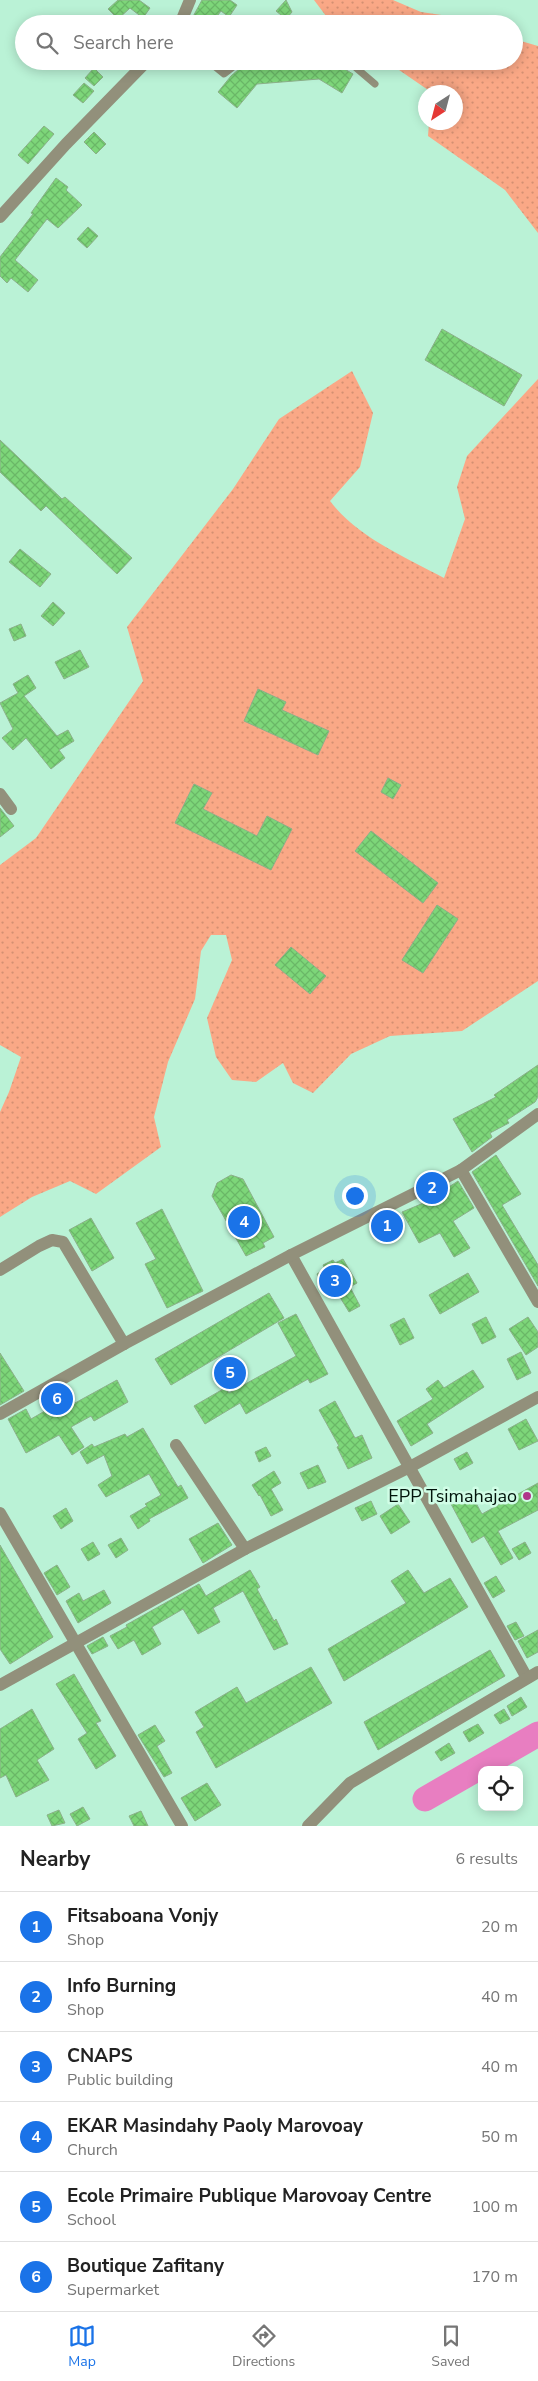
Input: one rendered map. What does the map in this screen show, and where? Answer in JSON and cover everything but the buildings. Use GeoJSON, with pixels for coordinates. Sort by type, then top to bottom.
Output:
{"type":"FeatureCollection","features":[{"type":"Feature","properties":{"kind":"street"},"geometry":{"type":"LineString","coordinates":[[184,15],[190,0]]}},
{"type":"Feature","properties":{"kind":"street"},"geometry":{"type":"LineString","coordinates":[[0,217],[66,144],[138,70]]}},
{"type":"Feature","properties":{"kind":"street"},"geometry":{"type":"LineString","coordinates":[[0,794],[11,809]]}},
{"type":"Feature","properties":{"kind":"street"},"geometry":{"type":"LineString","coordinates":[[0,1414],[124,1344],[291,1255],[460,1170],[538,1114]]}},
{"type":"Feature","properties":{"kind":"street"},"geometry":{"type":"LineString","coordinates":[[460,1170],[538,1302]]}},
{"type":"Feature","properties":{"kind":"street"},"geometry":{"type":"LineString","coordinates":[[0,1270],[52,1240],[63,1242],[124,1344]]}},
{"type":"Feature","properties":{"kind":"street"},"geometry":{"type":"LineString","coordinates":[[291,1255],[408,1468],[533,1675],[350,1783],[308,1826]]}},
{"type":"Feature","properties":{"kind":"street"},"geometry":{"type":"LineString","coordinates":[[0,1685],[245,1550],[408,1468],[538,1397]]}},
{"type":"Feature","properties":{"kind":"street"},"geometry":{"type":"LineString","coordinates":[[176,1445],[245,1550]]}},
{"type":"Feature","properties":{"kind":"street"},"geometry":{"type":"LineString","coordinates":[[0,1513],[182,1826]]}},
{"type":"Feature","properties":{"kind":"lane"},"geometry":{"type":"LineString","coordinates":[[219,70],[224,74],[229,70]]}},
{"type":"Feature","properties":{"kind":"lane"},"geometry":{"type":"LineString","coordinates":[[359,70],[376,84]]}},
{"type":"Feature","properties":{"kind":"shaded area"},"geometry":{"type":"Polygon","coordinates":[[[314,0],[393,0],[421,12],[442,15],[325,15],[314,0]]]}},
{"type":"Feature","properties":{"kind":"shaded area"},"geometry":{"type":"Polygon","coordinates":[[[523,42],[538,46],[538,233],[505,190],[428,136],[428,130],[463,130],[463,85],[421,85],[399,70],[523,70],[523,42]]]}},
{"type":"Feature","properties":{"kind":"shaded area"},"geometry":{"type":"Polygon","coordinates":[[[352,371],[373,413],[360,467],[330,501],[341,514],[368,536],[444,578],[465,519],[457,487],[467,456],[538,379],[538,981],[462,1031],[390,1036],[351,1054],[313,1093],[293,1083],[283,1063],[256,1082],[232,1080],[216,1057],[207,1018],[232,960],[226,935],[211,935],[201,951],[195,999],[168,1062],[154,1117],[161,1147],[96,1194],[70,1181],[32,1197],[0,1217],[0,1112],[21,1057],[0,1045],[0,865],[36,838],[143,681],[127,627],[233,489],[279,419],[352,371]]]}},
{"type":"Feature","properties":{"kind":"waterway"},"geometry":{"type":"LineString","coordinates":[[425,1799],[538,1734]]}},
{"type":"Feature","properties":{"kind":"place","name":"Info Burning"},"geometry":{"type":"Point","coordinates":[432,1188]}},
{"type":"Feature","properties":{"kind":"place","name":"EKAR Masindahy Paoly Marovoay"},"geometry":{"type":"Point","coordinates":[244,1222]}},
{"type":"Feature","properties":{"kind":"place","name":"Fitsaboana Vonjy"},"geometry":{"type":"Point","coordinates":[387,1226]}},
{"type":"Feature","properties":{"kind":"place","name":"CNAPS"},"geometry":{"type":"Point","coordinates":[335,1281]}},
{"type":"Feature","properties":{"kind":"place","name":"Ecole Primaire Publique Marovoay Centre"},"geometry":{"type":"Point","coordinates":[230,1373]}},
{"type":"Feature","properties":{"kind":"place","name":"Boutique Zafitany"},"geometry":{"type":"Point","coordinates":[57,1399]}},
{"type":"Feature","properties":{"kind":"place","name":"EPP Tsimahajao"},"geometry":{"type":"Point","coordinates":[527,1496]}}]}
